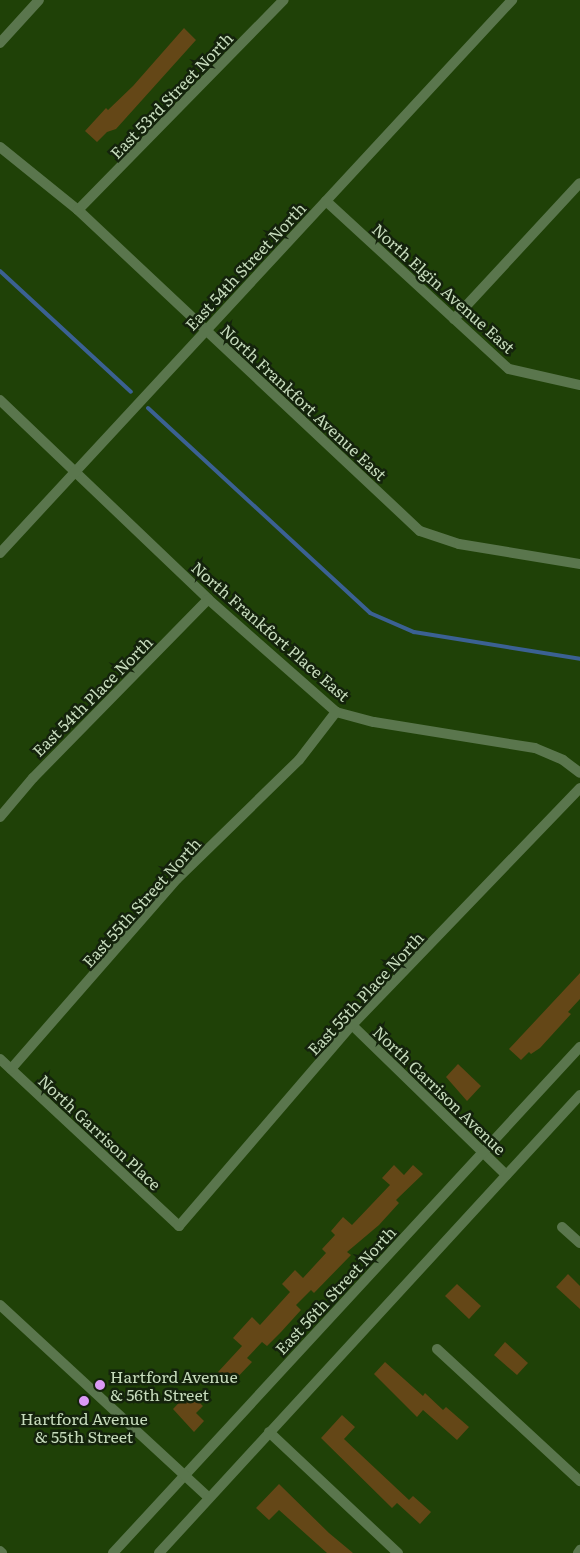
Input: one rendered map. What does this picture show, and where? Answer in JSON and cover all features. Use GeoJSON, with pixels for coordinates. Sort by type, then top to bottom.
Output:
{"type":"FeatureCollection","features":[{"type":"Feature","properties":{"kind":"street"},"geometry":{"type":"LineString","coordinates":[[0,43],[39,0]]}},
{"type":"Feature","properties":{"kind":"street","name":"East 53rd Street North"},"geometry":{"type":"LineString","coordinates":[[78,210],[284,0]]}},
{"type":"Feature","properties":{"kind":"street","name":"East 54th Street North"},"geometry":{"type":"LineString","coordinates":[[0,553],[512,0]]}},
{"type":"Feature","properties":{"kind":"street","name":"North Frankfort Avenue East"},"geometry":{"type":"LineString","coordinates":[[0,147],[78,210],[420,531],[460,544],[580,564]]}},
{"type":"Feature","properties":{"kind":"street"},"geometry":{"type":"LineString","coordinates":[[454,319],[580,183]]}},
{"type":"Feature","properties":{"kind":"street","name":"North Elgin Avenue East"},"geometry":{"type":"LineString","coordinates":[[326,201],[509,368],[580,385]]}},
{"type":"Feature","properties":{"kind":"street","name":"North Frankfort Place East"},"geometry":{"type":"LineString","coordinates":[[0,400],[208,599],[336,712],[374,722],[535,748],[563,760],[580,773]]}},
{"type":"Feature","properties":{"kind":"street","name":"East 54th Place North"},"geometry":{"type":"LineString","coordinates":[[0,817],[33,778],[208,599]]}},
{"type":"Feature","properties":{"kind":"street","name":"East 55th Street North"},"geometry":{"type":"LineString","coordinates":[[11,1069],[177,879],[299,760],[336,712]]}},
{"type":"Feature","properties":{"kind":"street","name":"East 55th Place North"},"geometry":{"type":"LineString","coordinates":[[180,1226],[352,1025],[580,788]]}},
{"type":"Feature","properties":{"kind":"street","name":"North Garrison Avenue"},"geometry":{"type":"LineString","coordinates":[[352,1025],[506,1175]]}},
{"type":"Feature","properties":{"kind":"street","name":"East 56th Street North"},"geometry":{"type":"LineString","coordinates":[[113,1553],[580,1047]]}},
{"type":"Feature","properties":{"kind":"street","name":"North Garrison Place"},"geometry":{"type":"LineString","coordinates":[[0,1059],[180,1226]]}},
{"type":"Feature","properties":{"kind":"street"},"geometry":{"type":"LineString","coordinates":[[159,1553],[580,1095]]}},
{"type":"Feature","properties":{"kind":"street"},"geometry":{"type":"LineString","coordinates":[[562,1227],[580,1243]]}},
{"type":"Feature","properties":{"kind":"street"},"geometry":{"type":"LineString","coordinates":[[0,1305],[209,1498]]}},
{"type":"Feature","properties":{"kind":"street"},"geometry":{"type":"LineString","coordinates":[[437,1349],[580,1481]]}},
{"type":"Feature","properties":{"kind":"street"},"geometry":{"type":"LineString","coordinates":[[269,1432],[398,1553]]}},
{"type":"Feature","properties":{"kind":"building"},"geometry":{"type":"Polygon","coordinates":[[[184,28],[196,40],[116,129],[107,132],[97,142],[85,131],[106,108],[108,110],[133,86],[184,28]]]}},
{"type":"Feature","properties":{"kind":"building"},"geometry":{"type":"Polygon","coordinates":[[[580,973],[580,999],[568,1012],[571,1014],[540,1048],[531,1054],[529,1052],[521,1060],[509,1049],[580,973]]]}},
{"type":"Feature","properties":{"kind":"building"},"geometry":{"type":"Polygon","coordinates":[[[458,1064],[481,1086],[467,1101],[446,1077],[458,1064]]]}},
{"type":"Feature","properties":{"kind":"building"},"geometry":{"type":"Polygon","coordinates":[[[394,1165],[404,1175],[413,1165],[423,1174],[396,1200],[399,1203],[379,1225],[347,1252],[351,1255],[314,1293],[311,1290],[296,1305],[301,1310],[281,1332],[267,1346],[262,1342],[247,1358],[252,1362],[231,1384],[218,1372],[242,1346],[233,1338],[252,1317],[260,1325],[290,1292],[282,1284],[295,1270],[303,1278],[326,1253],[322,1249],[335,1235],[331,1231],[343,1217],[352,1225],[390,1185],[382,1178],[394,1165]]]}},
{"type":"Feature","properties":{"kind":"building"},"geometry":{"type":"Polygon","coordinates":[[[568,1274],[580,1286],[580,1309],[556,1287],[568,1274]]]}},
{"type":"Feature","properties":{"kind":"building"},"geometry":{"type":"Polygon","coordinates":[[[457,1284],[481,1306],[469,1319],[445,1296],[457,1284]]]}},
{"type":"Feature","properties":{"kind":"building"},"geometry":{"type":"Polygon","coordinates":[[[505,1342],[528,1363],[517,1375],[494,1355],[505,1342]]]}},
{"type":"Feature","properties":{"kind":"building"},"geometry":{"type":"Polygon","coordinates":[[[385,1362],[423,1396],[425,1393],[443,1410],[446,1407],[469,1427],[457,1440],[423,1410],[417,1417],[374,1374],[385,1362]]]}},
{"type":"Feature","properties":{"kind":"building"},"geometry":{"type":"Polygon","coordinates":[[[189,1392],[203,1406],[196,1413],[204,1421],[194,1432],[173,1409],[189,1392]]]}},
{"type":"Feature","properties":{"kind":"building"},"geometry":{"type":"Polygon","coordinates":[[[342,1415],[355,1427],[344,1439],[409,1500],[413,1496],[431,1512],[420,1524],[397,1503],[392,1508],[321,1438],[342,1415]]]}},
{"type":"Feature","properties":{"kind":"building"},"geometry":{"type":"Polygon","coordinates":[[[279,1484],[329,1533],[353,1553],[327,1553],[279,1510],[269,1520],[256,1508],[279,1484]]]}},
{"type":"Feature","properties":{"kind":"waterway"},"geometry":{"type":"LineString","coordinates":[[0,271],[131,392]]}},
{"type":"Feature","properties":{"kind":"waterway"},"geometry":{"type":"LineString","coordinates":[[148,408],[370,613],[414,632],[580,659]]}},
{"type":"Feature","properties":{"kind":"place","name":"Hartford Avenue & 56th Street"},"geometry":{"type":"Point","coordinates":[100,1385]}},
{"type":"Feature","properties":{"kind":"place","name":"Hartford Avenue & 55th Street"},"geometry":{"type":"Point","coordinates":[84,1401]}}]}
